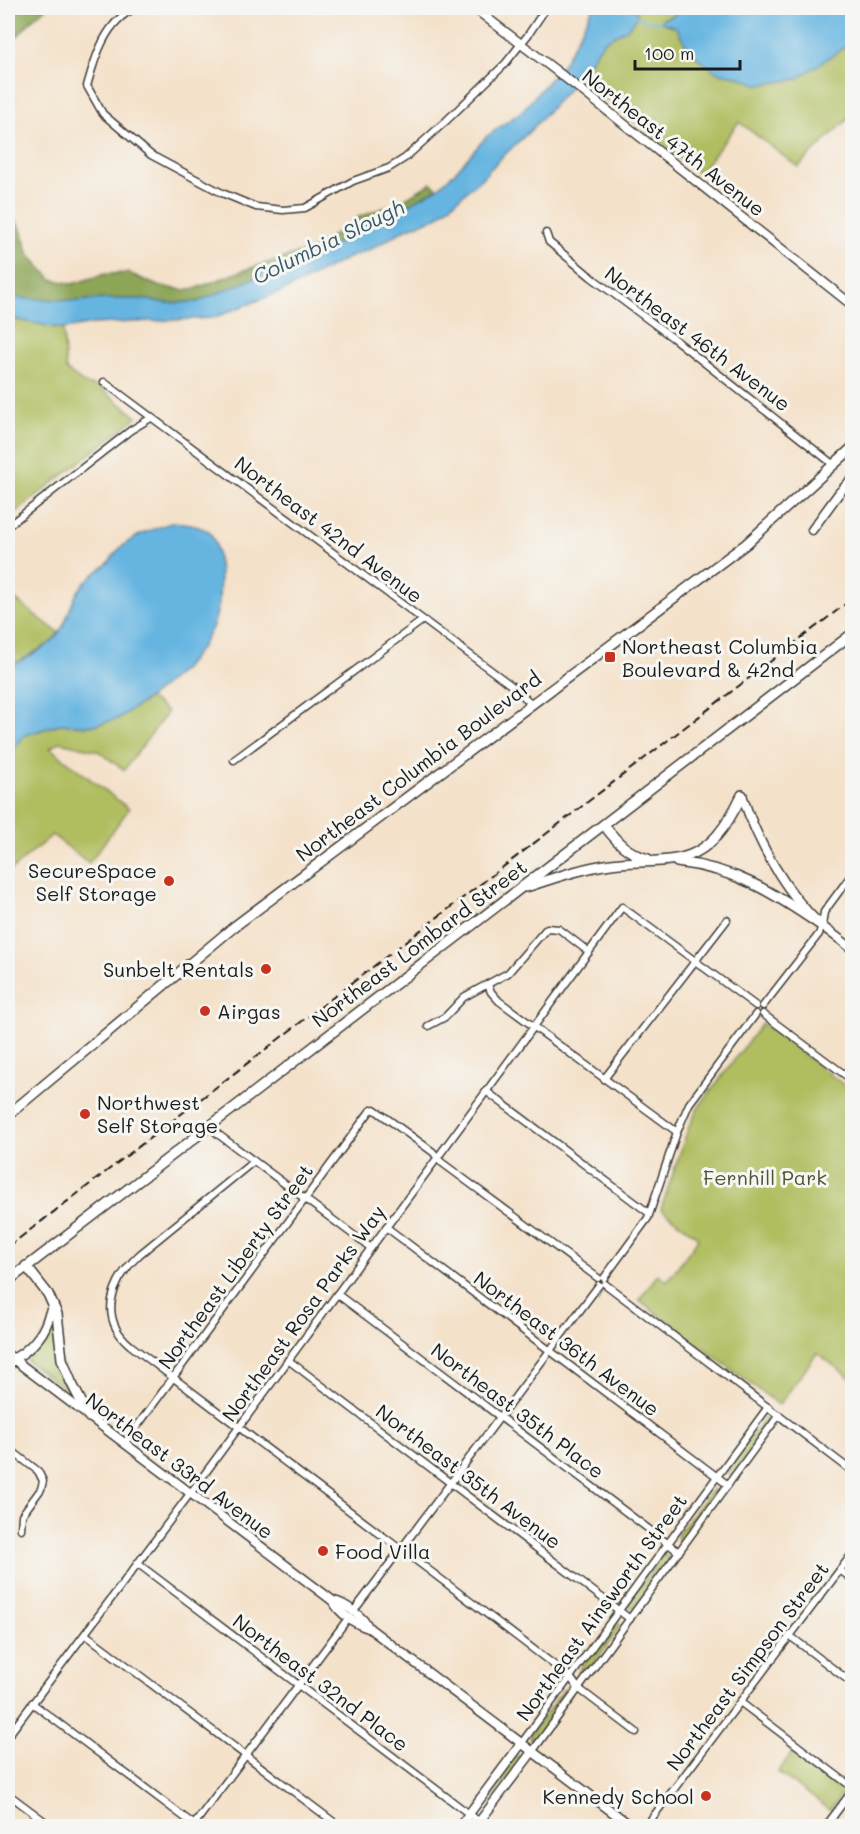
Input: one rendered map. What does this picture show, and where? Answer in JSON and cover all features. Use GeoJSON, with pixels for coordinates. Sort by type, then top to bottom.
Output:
{"type":"FeatureCollection","features":[{"type":"Feature","properties":{"kind":"main road","name":"Northeast Columbia Boulevard"},"geometry":{"type":"LineString","coordinates":[[8,1115],[233,927],[746,544],[852,448]]}},
{"type":"Feature","properties":{"kind":"main road","name":"Northeast Lombard Street"},"geometry":{"type":"LineString","coordinates":[[8,1281],[852,634]]}},
{"type":"Feature","properties":{"kind":"main road"},"geometry":{"type":"LineString","coordinates":[[520,889],[610,864],[664,861],[685,857],[709,844],[728,822],[742,795]]}},
{"type":"Feature","properties":{"kind":"main road"},"geometry":{"type":"LineString","coordinates":[[604,825],[617,842],[630,852],[647,858],[702,866],[747,880],[777,895],[822,926]]}},
{"type":"Feature","properties":{"kind":"main road"},"geometry":{"type":"LineString","coordinates":[[26,1266],[48,1294],[57,1314],[60,1351],[66,1370],[89,1417]]}},
{"type":"Feature","properties":{"kind":"main road"},"geometry":{"type":"LineString","coordinates":[[9,1360],[25,1353],[43,1330],[53,1308]]}},
{"type":"Feature","properties":{"kind":"street"},"geometry":{"type":"LineString","coordinates":[[136,8],[124,12],[97,52],[87,86],[103,114],[151,155],[222,193],[256,207],[282,210],[305,208],[353,182],[397,164],[500,69],[522,44],[546,8]]}},
{"type":"Feature","properties":{"kind":"street","name":"Northeast 47th Avenue"},"geometry":{"type":"LineString","coordinates":[[474,8],[580,88],[852,305]]}},
{"type":"Feature","properties":{"kind":"street","name":"Northeast 46th Avenue"},"geometry":{"type":"LineString","coordinates":[[546,233],[549,242],[591,277],[682,345],[834,465]]}},
{"type":"Feature","properties":{"kind":"street","name":"Northeast 42nd Avenue"},"geometry":{"type":"LineString","coordinates":[[104,382],[524,695],[532,704]]}},
{"type":"Feature","properties":{"kind":"street"},"geometry":{"type":"LineString","coordinates":[[8,526],[130,430],[151,418]]}},
{"type":"Feature","properties":{"kind":"street"},"geometry":{"type":"LineString","coordinates":[[812,530],[852,479]]}},
{"type":"Feature","properties":{"kind":"street"},"geometry":{"type":"LineString","coordinates":[[234,760],[423,620]]}},
{"type":"Feature","properties":{"kind":"street"},"geometry":{"type":"LineString","coordinates":[[742,795],[758,837],[770,859],[807,910],[822,926],[852,949]]}},
{"type":"Feature","properties":{"kind":"street"},"geometry":{"type":"LineString","coordinates":[[760,1006],[819,934],[824,912],[852,874]]}},
{"type":"Feature","properties":{"kind":"street","name":"Northeast Rosa Parks Way"},"geometry":{"type":"LineString","coordinates":[[8,1736],[190,1494],[622,907],[695,961]]}},
{"type":"Feature","properties":{"kind":"street"},"geometry":{"type":"LineString","coordinates":[[604,1078],[727,920]]}},
{"type":"Feature","properties":{"kind":"street"},"geometry":{"type":"LineString","coordinates":[[428,1026],[445,1017],[464,998],[513,968],[547,928],[559,929],[589,952]]}},
{"type":"Feature","properties":{"kind":"street"},"geometry":{"type":"LineString","coordinates":[[32,1703],[194,1826],[397,1554],[401,1555],[401,1548],[642,1227],[677,1132],[694,1096],[765,1010],[695,961]]}},
{"type":"Feature","properties":{"kind":"street"},"geometry":{"type":"LineString","coordinates":[[488,985],[499,1001],[677,1132]]}},
{"type":"Feature","properties":{"kind":"street"},"geometry":{"type":"LineString","coordinates":[[760,1014],[852,1080]]}},
{"type":"Feature","properties":{"kind":"street"},"geometry":{"type":"LineString","coordinates":[[486,1091],[649,1213]]}},
{"type":"Feature","properties":{"kind":"street","name":"Northeast Liberty Street"},"geometry":{"type":"LineString","coordinates":[[124,1444],[370,1111],[374,1109],[438,1158]]}},
{"type":"Feature","properties":{"kind":"street"},"geometry":{"type":"LineString","coordinates":[[209,1126],[219,1136],[371,1248]]}},
{"type":"Feature","properties":{"kind":"street"},"geometry":{"type":"LineString","coordinates":[[438,1158],[852,1471]]}},
{"type":"Feature","properties":{"kind":"street"},"geometry":{"type":"LineString","coordinates":[[254,1161],[140,1254],[123,1273],[115,1288],[111,1313],[119,1334],[130,1346],[570,1677],[578,1688],[636,1732]]}},
{"type":"Feature","properties":{"kind":"street","name":"Northeast 36th Avenue"},"geometry":{"type":"LineString","coordinates":[[386,1227],[728,1485]]}},
{"type":"Feature","properties":{"kind":"street","name":"Northeast 35th Place"},"geometry":{"type":"LineString","coordinates":[[337,1294],[680,1552]]}},
{"type":"Feature","properties":{"kind":"street","name":"Northeast 33rd Avenue"},"geometry":{"type":"LineString","coordinates":[[9,1360],[89,1417],[333,1601],[336,1607],[351,1615],[362,1627],[369,1629],[631,1827]]}},
{"type":"Feature","properties":{"kind":"street","name":"Northeast 35th Avenue"},"geometry":{"type":"LineString","coordinates":[[288,1360],[630,1619]]}},
{"type":"Feature","properties":{"kind":"street","name":"Northeast Ainsworth Street"},"geometry":{"type":"LineString","coordinates":[[459,1827],[768,1407]]}},
{"type":"Feature","properties":{"kind":"street","name":"Northeast Ainsworth Street"},"geometry":{"type":"LineString","coordinates":[[480,1825],[779,1415]]}},
{"type":"Feature","properties":{"kind":"street"},"geometry":{"type":"LineString","coordinates":[[8,1448],[38,1471],[43,1481],[41,1489],[22,1515],[21,1529]]}},
{"type":"Feature","properties":{"kind":"street","name":"Northeast Simpson Street"},"geometry":{"type":"LineString","coordinates":[[646,1827],[852,1554]]}},
{"type":"Feature","properties":{"kind":"street","name":"Northeast 32nd Place"},"geometry":{"type":"LineString","coordinates":[[137,1563],[469,1814],[480,1825]]}},
{"type":"Feature","properties":{"kind":"street"},"geometry":{"type":"LineString","coordinates":[[840,1570],[852,1579]]}},
{"type":"Feature","properties":{"kind":"street"},"geometry":{"type":"LineString","coordinates":[[85,1634],[339,1827]]}},
{"type":"Feature","properties":{"kind":"street"},"geometry":{"type":"LineString","coordinates":[[790,1636],[852,1683]]}},
{"type":"Feature","properties":{"kind":"street"},"geometry":{"type":"LineString","coordinates":[[740,1702],[852,1789],[826,1827]]}},
{"type":"Feature","properties":{"kind":"street"},"geometry":{"type":"LineString","coordinates":[[8,1794],[51,1827]]}},
{"type":"Feature","properties":{"kind":"green space"},"geometry":{"type":"Polygon","coordinates":[[[8,8],[47,8],[36,16],[8,46],[8,8]]]}},
{"type":"Feature","properties":{"kind":"green space"},"geometry":{"type":"Polygon","coordinates":[[[621,8],[852,8],[852,115],[798,167],[739,122],[699,174],[579,77],[614,26],[621,8]]]}},
{"type":"Feature","properties":{"kind":"green space"},"geometry":{"type":"Polygon","coordinates":[[[431,183],[438,188],[399,210],[360,227],[347,239],[197,302],[18,298],[9,292],[8,209],[21,229],[29,255],[52,279],[72,284],[105,274],[129,273],[158,286],[183,290],[197,288],[244,270],[313,249],[359,217],[399,202],[431,183]]]}},
{"type":"Feature","properties":{"kind":"green space"},"geometry":{"type":"Polygon","coordinates":[[[8,318],[63,329],[66,370],[85,384],[99,387],[137,417],[8,518],[8,318]]]}},
{"type":"Feature","properties":{"kind":"green space"},"geometry":{"type":"Polygon","coordinates":[[[8,594],[59,633],[50,643],[8,668],[8,594]]]}},
{"type":"Feature","properties":{"kind":"green space"},"geometry":{"type":"Polygon","coordinates":[[[149,698],[168,712],[124,770],[98,751],[60,742],[50,748],[129,809],[89,863],[52,835],[8,873],[8,770],[14,750],[23,736],[60,724],[90,726],[117,719],[149,698]]]}},
{"type":"Feature","properties":{"kind":"green space","name":"Fernhill Park"},"geometry":{"type":"Polygon","coordinates":[[[762,1023],[852,1091],[852,1379],[817,1353],[779,1405],[639,1300],[658,1274],[667,1281],[699,1238],[661,1209],[688,1129],[698,1108],[762,1023]]]}},
{"type":"Feature","properties":{"kind":"green space"},"geometry":{"type":"Polygon","coordinates":[[[53,1316],[58,1355],[70,1392],[27,1361],[27,1357],[48,1330],[53,1316]]]}},
{"type":"Feature","properties":{"kind":"green space"},"geometry":{"type":"Polygon","coordinates":[[[765,1418],[769,1419],[770,1423],[733,1474],[728,1474],[727,1469],[765,1418]]]}},
{"type":"Feature","properties":{"kind":"green space"},"geometry":{"type":"Polygon","coordinates":[[[712,1489],[717,1490],[718,1495],[684,1540],[678,1540],[677,1535],[712,1489]]]}},
{"type":"Feature","properties":{"kind":"green space"},"geometry":{"type":"Polygon","coordinates":[[[663,1555],[668,1556],[670,1560],[635,1607],[631,1608],[628,1603],[663,1555]]]}},
{"type":"Feature","properties":{"kind":"green space"},"geometry":{"type":"Polygon","coordinates":[[[616,1622],[620,1624],[619,1629],[586,1674],[581,1674],[580,1668],[616,1622]]]}},
{"type":"Feature","properties":{"kind":"green space"},"geometry":{"type":"Polygon","coordinates":[[[564,1689],[570,1694],[536,1740],[531,1740],[530,1735],[564,1689]]]}},
{"type":"Feature","properties":{"kind":"green space"},"geometry":{"type":"Polygon","coordinates":[[[792,1752],[844,1791],[830,1810],[778,1772],[792,1752]]]}},
{"type":"Feature","properties":{"kind":"green space"},"geometry":{"type":"Polygon","coordinates":[[[518,1755],[522,1759],[480,1811],[478,1806],[518,1755]]]}},
{"type":"Feature","properties":{"kind":"water"},"geometry":{"type":"Polygon","coordinates":[[[593,8],[636,8],[637,17],[627,29],[604,41],[579,77],[531,130],[481,179],[437,217],[406,229],[373,248],[348,258],[290,288],[213,318],[93,324],[63,329],[8,318],[8,288],[9,292],[18,298],[197,302],[347,239],[360,227],[399,210],[438,188],[486,137],[523,110],[563,64],[593,8]]]}},
{"type":"Feature","properties":{"kind":"water"},"geometry":{"type":"Polygon","coordinates":[[[686,8],[852,8],[852,42],[797,79],[759,85],[737,76],[718,73],[688,49],[676,27],[661,22],[662,19],[686,8]]]}},
{"type":"Feature","properties":{"kind":"water"},"geometry":{"type":"Polygon","coordinates":[[[174,522],[191,524],[209,531],[215,542],[220,570],[219,603],[214,624],[202,646],[184,669],[149,698],[117,719],[90,726],[60,724],[23,736],[14,750],[8,770],[8,668],[51,642],[61,630],[82,585],[109,562],[123,545],[144,533],[174,522]]]}},
{"type":"Feature","properties":{"kind":"waterway","name":"Columbia Slough"},"geometry":{"type":"LineString","coordinates":[[8,10],[15,8]]}},
{"type":"Feature","properties":{"kind":"waterway"},"geometry":{"type":"LineString","coordinates":[[635,16],[648,21],[661,22]]}},
{"type":"Feature","properties":{"kind":"railway"},"geometry":{"type":"LineString","coordinates":[[8,1247],[852,599]]}},
{"type":"Feature","properties":{"kind":"place","name":"Northeast Columbia Boulevard & 42nd"},"geometry":{"type":"Point","coordinates":[610,657]}},
{"type":"Feature","properties":{"kind":"place","name":"SecureSpace Self Storage"},"geometry":{"type":"Point","coordinates":[169,881]}},
{"type":"Feature","properties":{"kind":"place","name":"Sunbelt Rentals"},"geometry":{"type":"Point","coordinates":[266,969]}},
{"type":"Feature","properties":{"kind":"place","name":"Airgas"},"geometry":{"type":"Point","coordinates":[205,1011]}},
{"type":"Feature","properties":{"kind":"place","name":"Northwest Self Storage"},"geometry":{"type":"Point","coordinates":[85,1114]}},
{"type":"Feature","properties":{"kind":"place","name":"Food Villa"},"geometry":{"type":"Point","coordinates":[323,1551]}},
{"type":"Feature","properties":{"kind":"place","name":"Kennedy School"},"geometry":{"type":"Point","coordinates":[706,1796]}}]}
